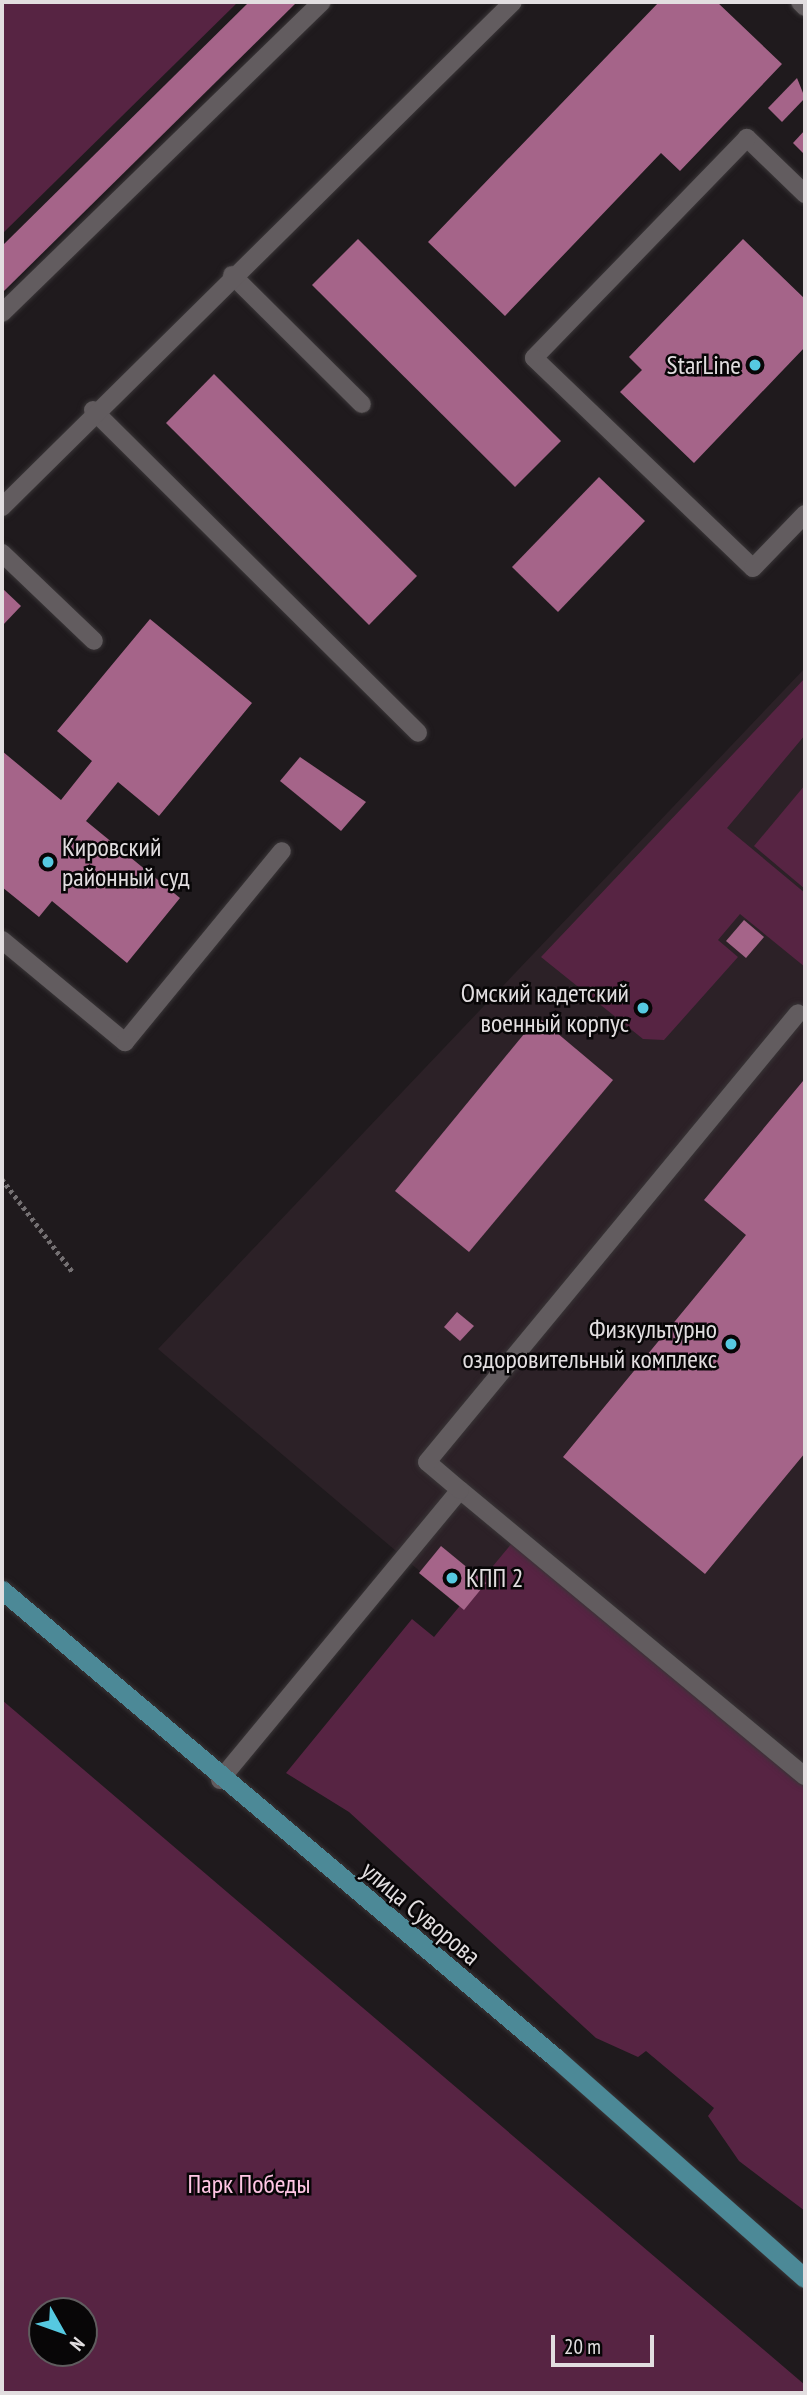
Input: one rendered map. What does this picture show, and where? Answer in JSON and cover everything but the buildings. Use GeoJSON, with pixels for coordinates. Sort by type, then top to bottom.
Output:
{"type":"FeatureCollection","features":[{"type":"Feature","properties":{"kind":"main road","name":"улица Суворова"},"geometry":{"type":"LineString","coordinates":[[2,1590],[220,1780],[556,2058],[805,2278]]}},
{"type":"Feature","properties":{"kind":"lane"},"geometry":{"type":"LineString","coordinates":[[2,313],[322,2]]}},
{"type":"Feature","properties":{"kind":"lane"},"geometry":{"type":"LineString","coordinates":[[2,507],[93,410],[513,2]]}},
{"type":"Feature","properties":{"kind":"lane"},"geometry":{"type":"LineString","coordinates":[[800,2],[805,7]]}},
{"type":"Feature","properties":{"kind":"lane"},"geometry":{"type":"LineString","coordinates":[[805,194],[747,138],[534,359],[753,568],[805,514]]}},
{"type":"Feature","properties":{"kind":"lane"},"geometry":{"type":"LineString","coordinates":[[232,275],[362,404]]}},
{"type":"Feature","properties":{"kind":"lane"},"geometry":{"type":"LineString","coordinates":[[93,410],[418,733]]}},
{"type":"Feature","properties":{"kind":"lane"},"geometry":{"type":"LineString","coordinates":[[2,553],[94,641]]}},
{"type":"Feature","properties":{"kind":"lane"},"geometry":{"type":"LineString","coordinates":[[2,940],[125,1042],[282,851]]}},
{"type":"Feature","properties":{"kind":"lane"},"geometry":{"type":"LineString","coordinates":[[798,1013],[427,1462],[805,1776]]}},
{"type":"Feature","properties":{"kind":"lane"},"geometry":{"type":"LineString","coordinates":[[220,1780],[460,1490]]}},
{"type":"Feature","properties":{"kind":"path"},"geometry":{"type":"LineString","coordinates":[[2,1179],[72,1271]]}},
{"type":"Feature","properties":{"kind":"shaded area","name":"Омский кадетский военный корпус"},"geometry":{"type":"Polygon","coordinates":[[[805,668],[805,1898],[158,1349],[805,668]]]}},
{"type":"Feature","properties":{"kind":"green space"},"geometry":{"type":"Polygon","coordinates":[[[2,2],[238,2],[2,234],[2,2]]]}},
{"type":"Feature","properties":{"kind":"green space"},"geometry":{"type":"Polygon","coordinates":[[[805,678],[805,735],[727,828],[805,893],[805,967],[740,914],[718,940],[738,957],[664,1040],[643,1039],[541,957],[805,678]]]}},
{"type":"Feature","properties":{"kind":"green space"},"geometry":{"type":"Polygon","coordinates":[[[805,785],[805,889],[754,846],[805,785]]]}},
{"type":"Feature","properties":{"kind":"green space"},"geometry":{"type":"Polygon","coordinates":[[[512,1543],[805,1787],[805,2211],[739,2161],[708,2116],[714,2108],[646,2051],[638,2057],[596,2038],[349,1812],[286,1773],[412,1619],[434,1637],[512,1543]]]}},
{"type":"Feature","properties":{"kind":"green space","name":"Парк Победы"},"geometry":{"type":"Polygon","coordinates":[[[2,1700],[805,2385],[805,2393],[2,2393],[2,1700]]]}},
{"type":"Feature","properties":{"kind":"place","name":"StarLine"},"geometry":{"type":"Point","coordinates":[755,365]}},
{"type":"Feature","properties":{"kind":"place","name":"Кировский районный суд"},"geometry":{"type":"Point","coordinates":[48,862]}},
{"type":"Feature","properties":{"kind":"place","name":"Омский кадетский военный корпус"},"geometry":{"type":"Point","coordinates":[643,1008]}},
{"type":"Feature","properties":{"kind":"place","name":"Физкультурно оздоровительный комплекс"},"geometry":{"type":"Point","coordinates":[731,1344]}},
{"type":"Feature","properties":{"kind":"place","name":"КПП 2"},"geometry":{"type":"Point","coordinates":[452,1578]}}]}
